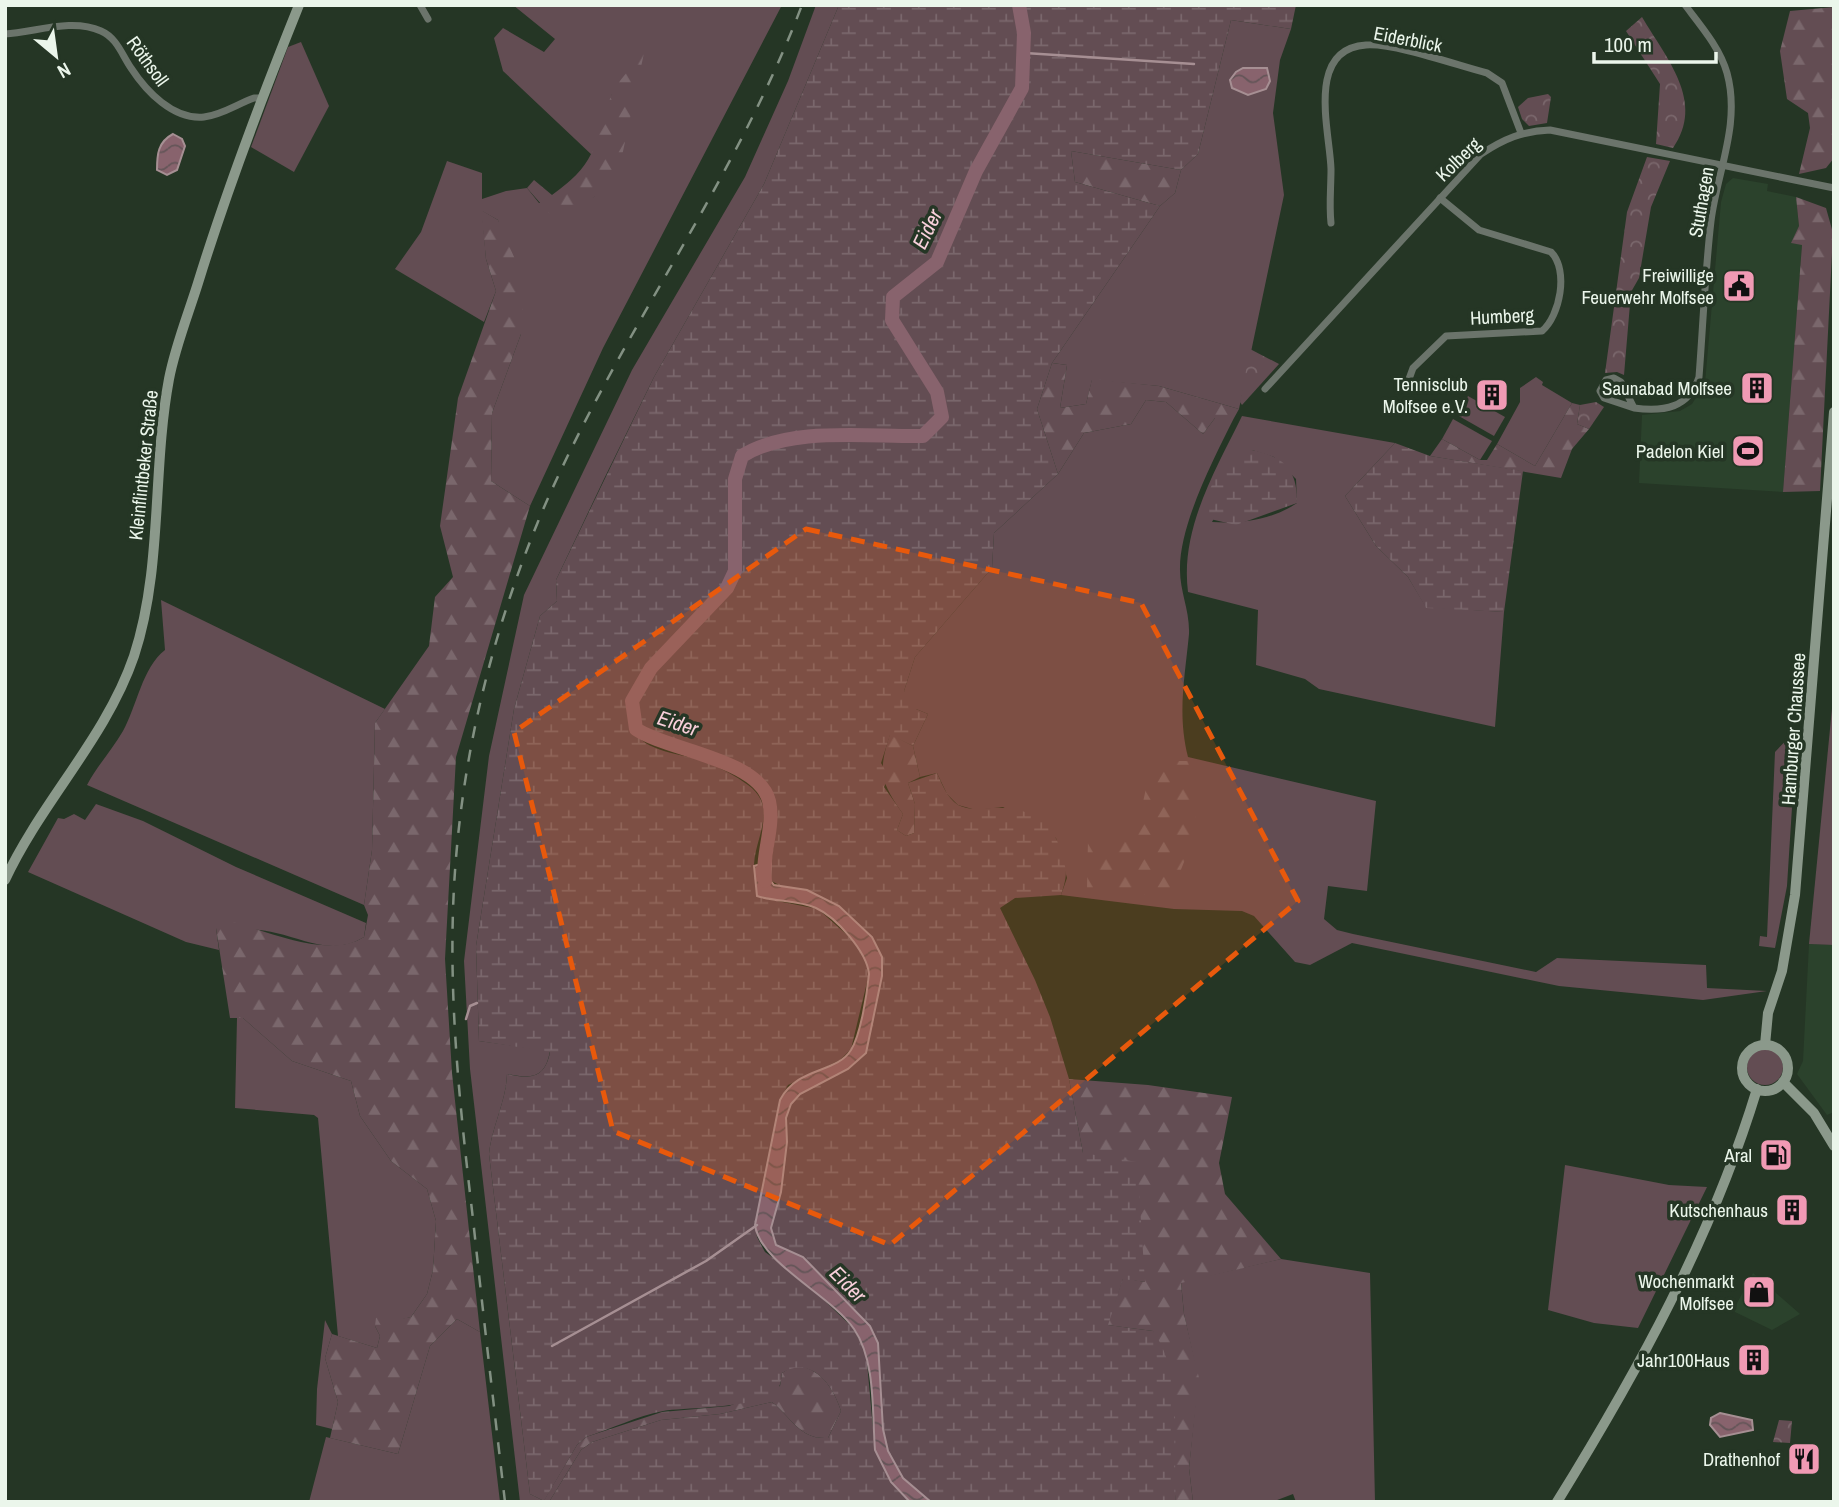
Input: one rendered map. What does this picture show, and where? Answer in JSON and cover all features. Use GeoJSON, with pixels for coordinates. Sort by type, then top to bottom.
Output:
{"type":"FeatureCollection","features":[{"type":"Feature","properties":{"kind":"main road","name":"Kleinflintbeker Straße"},"geometry":{"type":"LineString","coordinates":[[7,876],[109,709],[132,660],[147,603],[160,439],[170,376],[228,189],[299,5]]}},
{"type":"Feature","properties":{"kind":"main road","name":"Hamburger Chaussee"},"geometry":{"type":"LineString","coordinates":[[1765,1045],[1768,1013],[1782,971],[1792,919],[1801,840],[1834,412]]}},
{"type":"Feature","properties":{"kind":"main road"},"geometry":{"type":"LineString","coordinates":[[1765,1045],[1777,1048],[1786,1057],[1788,1070],[1783,1082],[1771,1090],[1757,1089],[1745,1079],[1742,1064],[1750,1050],[1765,1045]]}},
{"type":"Feature","properties":{"kind":"main road"},"geometry":{"type":"LineString","coordinates":[[1783,1082],[1814,1112],[1834,1146]]}},
{"type":"Feature","properties":{"kind":"main road"},"geometry":{"type":"LineString","coordinates":[[1557,1502],[1657,1333],[1722,1190],[1757,1089]]}},
{"type":"Feature","properties":{"kind":"street"},"geometry":{"type":"LineString","coordinates":[[420,5],[428,19]]}},
{"type":"Feature","properties":{"kind":"street","name":"Stuthagen"},"geometry":{"type":"LineString","coordinates":[[1634,408],[1621,382],[1615,378],[1605,380],[1600,391],[1604,398],[1634,408],[1661,409],[1677,406],[1695,390],[1699,377],[1711,219],[1732,104],[1727,73],[1717,49],[1685,5]]}},
{"type":"Feature","properties":{"kind":"street","name":"Röthsoll"},"geometry":{"type":"LineString","coordinates":[[5,34],[60,26],[88,27],[102,32],[112,38],[131,68],[158,101],[193,117],[204,117],[254,98],[262,98]]}},
{"type":"Feature","properties":{"kind":"street","name":"Eiderblick"},"geometry":{"type":"LineString","coordinates":[[1331,223],[1324,94],[1329,71],[1345,52],[1356,47],[1377,46],[1487,73],[1502,83],[1521,133]]}},
{"type":"Feature","properties":{"kind":"street","name":"Kolberg"},"geometry":{"type":"LineString","coordinates":[[1265,389],[1481,154],[1503,139],[1521,133],[1550,131],[1722,168],[1834,188]]}},
{"type":"Feature","properties":{"kind":"street","name":"Humberg"},"geometry":{"type":"LineString","coordinates":[[1405,390],[1413,368],[1446,336],[1542,331],[1552,320],[1561,276],[1559,260],[1551,252],[1479,230],[1440,198]]}},
{"type":"Feature","properties":{"kind":"highlighted area"},"geometry":{"type":"Polygon","coordinates":[[[806,529],[1141,603],[1298,901],[890,1245],[613,1131],[514,732],[806,529]]]}},
{"type":"Feature","properties":{"kind":"shaded area"},"geometry":{"type":"Polygon","coordinates":[[[1733,178],[1768,184],[1767,191],[1796,197],[1799,226],[1792,243],[1802,244],[1783,492],[1639,483],[1642,415],[1680,411],[1692,404],[1705,383],[1721,202],[1726,184],[1733,178]]]}},
{"type":"Feature","properties":{"kind":"shaded area"},"geometry":{"type":"Polygon","coordinates":[[[1809,944],[1834,945],[1834,1112],[1827,1115],[1797,1074],[1803,1061],[1809,944]]]}},
{"type":"Feature","properties":{"kind":"shaded area","name":"Wochenmarkt Molfsee"},"geometry":{"type":"Polygon","coordinates":[[[1753,1273],[1800,1314],[1772,1330],[1733,1311],[1753,1273]]]}},
{"type":"Feature","properties":{"kind":"green space"},"geometry":{"type":"Polygon","coordinates":[[[513,5],[782,5],[603,348],[530,506],[491,481],[492,413],[521,334],[498,220],[482,211],[486,259],[496,291],[484,322],[395,269],[421,232],[447,161],[482,173],[482,199],[527,188],[539,203],[594,197],[612,94],[593,156],[503,71],[494,38],[503,28],[544,52],[555,39],[513,5]]]}},
{"type":"Feature","properties":{"kind":"green space"},"geometry":{"type":"Polygon","coordinates":[[[816,5],[839,5],[764,184],[654,377],[556,580],[557,601],[540,616],[514,709],[476,946],[479,1041],[550,1051],[544,1067],[535,1075],[507,1074],[489,1154],[530,1494],[544,1501],[520,1502],[470,1069],[464,961],[489,756],[524,595],[632,370],[745,177],[788,81],[816,5]]]}},
{"type":"Feature","properties":{"kind":"green space"},"geometry":{"type":"Polygon","coordinates":[[[839,5],[1296,5],[1291,29],[1231,20],[1198,154],[1181,170],[1071,151],[1075,182],[1160,206],[1052,363],[1037,409],[1058,474],[994,533],[992,568],[915,657],[904,691],[916,699],[916,709],[928,714],[913,746],[890,735],[881,763],[889,777],[884,787],[903,814],[897,830],[906,836],[914,833],[915,804],[908,783],[937,773],[948,795],[958,805],[974,809],[1011,809],[1029,814],[1045,824],[1060,848],[1066,871],[1061,895],[1015,898],[1000,908],[1050,1017],[1069,1079],[1083,1153],[1137,1162],[1145,1282],[1123,1279],[1108,1325],[1153,1331],[1163,1349],[1170,1369],[1175,1414],[1176,1502],[931,1502],[903,1478],[888,1451],[883,1429],[878,1343],[870,1326],[803,1257],[776,1245],[771,1228],[781,1192],[787,1142],[786,1118],[791,1104],[800,1094],[848,1069],[866,1053],[882,976],[882,957],[872,937],[770,880],[776,818],[773,798],[766,786],[739,766],[703,751],[655,737],[632,724],[635,733],[650,745],[719,768],[748,785],[757,794],[764,812],[754,868],[767,899],[818,909],[856,943],[868,963],[869,974],[851,1049],[840,1060],[788,1085],[780,1100],[755,1225],[757,1237],[765,1252],[802,1279],[853,1328],[866,1352],[875,1450],[891,1482],[910,1502],[549,1502],[581,1450],[592,1442],[661,1420],[720,1414],[772,1402],[803,1431],[818,1438],[828,1438],[841,1411],[826,1382],[811,1370],[802,1368],[792,1368],[782,1373],[778,1389],[769,1396],[741,1404],[653,1413],[586,1437],[577,1445],[544,1501],[530,1494],[489,1154],[507,1074],[535,1075],[544,1068],[550,1052],[479,1041],[476,946],[514,709],[540,616],[557,601],[556,580],[654,377],[764,184],[839,5]]]}},
{"type":"Feature","properties":{"kind":"green space"},"geometry":{"type":"Polygon","coordinates":[[[1834,7],[1834,158],[1826,168],[1799,174],[1810,128],[1808,113],[1787,99],[1780,51],[1790,11],[1834,7]]]}},
{"type":"Feature","properties":{"kind":"green space"},"geometry":{"type":"Polygon","coordinates":[[[1642,17],[1671,64],[1684,97],[1682,131],[1673,148],[1656,144],[1660,84],[1626,31],[1642,17]]]}},
{"type":"Feature","properties":{"kind":"green space"},"geometry":{"type":"Polygon","coordinates":[[[1231,20],[1291,29],[1280,60],[1273,113],[1284,195],[1239,409],[1159,386],[1092,380],[1086,404],[1060,408],[1067,365],[1052,363],[1160,206],[1175,193],[1181,170],[1198,154],[1231,20]]]}},
{"type":"Feature","properties":{"kind":"green space"},"geometry":{"type":"Polygon","coordinates":[[[301,42],[329,106],[294,172],[251,147],[288,47],[301,42]]]}},
{"type":"Feature","properties":{"kind":"green space"},"geometry":{"type":"Polygon","coordinates":[[[644,53],[619,170],[594,197],[556,221],[527,188],[534,180],[552,195],[579,173],[592,152],[614,90],[644,53]]]}},
{"type":"Feature","properties":{"kind":"green space"},"geometry":{"type":"Polygon","coordinates":[[[1548,94],[1551,97],[1547,123],[1529,126],[1522,119],[1518,107],[1528,98],[1548,94]]]}},
{"type":"Feature","properties":{"kind":"green space"},"geometry":{"type":"Polygon","coordinates":[[[1071,151],[1181,170],[1175,193],[1160,206],[1075,182],[1071,151]]]}},
{"type":"Feature","properties":{"kind":"green space"},"geometry":{"type":"Polygon","coordinates":[[[1647,157],[1670,161],[1651,207],[1639,278],[1631,292],[1624,375],[1617,372],[1605,373],[1627,212],[1647,157]]]}},
{"type":"Feature","properties":{"kind":"green space"},"geometry":{"type":"Polygon","coordinates":[[[1796,197],[1826,208],[1833,233],[1820,491],[1783,492],[1802,245],[1791,243],[1799,226],[1796,197]]]}},
{"type":"Feature","properties":{"kind":"green space"},"geometry":{"type":"Polygon","coordinates":[[[481,210],[498,220],[524,280],[521,334],[492,413],[491,481],[530,506],[456,757],[445,959],[452,1073],[480,1332],[457,1319],[430,1346],[398,1454],[330,1438],[338,1402],[325,1358],[332,1334],[377,1348],[380,1336],[375,1326],[376,1318],[385,1313],[394,1320],[411,1317],[427,1294],[433,1270],[436,1221],[427,1189],[391,1161],[360,1116],[351,1081],[292,1061],[243,1018],[230,1018],[216,928],[226,920],[277,936],[315,944],[349,943],[364,937],[368,915],[364,905],[372,850],[375,723],[429,646],[435,597],[453,577],[440,526],[458,398],[496,291],[486,259],[481,210]]]}},
{"type":"Feature","properties":{"kind":"green space"},"geometry":{"type":"Polygon","coordinates":[[[1250,349],[1279,364],[1242,405],[1240,402],[1250,349]]]}},
{"type":"Feature","properties":{"kind":"green space"},"geometry":{"type":"Polygon","coordinates":[[[1052,363],[1067,365],[1060,408],[1086,404],[1092,379],[1159,386],[1239,409],[1234,418],[1215,418],[1203,434],[1166,402],[1146,400],[1131,424],[1084,433],[1058,474],[1037,409],[1052,363]]]}},
{"type":"Feature","properties":{"kind":"green space"},"geometry":{"type":"Polygon","coordinates":[[[1536,377],[1543,382],[1542,385],[1572,403],[1535,466],[1497,444],[1520,402],[1520,388],[1536,377]]]}},
{"type":"Feature","properties":{"kind":"green space"},"geometry":{"type":"Polygon","coordinates":[[[1468,396],[1505,417],[1494,436],[1457,415],[1468,396]]]}},
{"type":"Feature","properties":{"kind":"green space"},"geometry":{"type":"Polygon","coordinates":[[[1146,400],[1166,402],[1203,434],[1215,418],[1234,418],[1199,492],[1181,552],[1180,578],[1189,626],[1182,711],[1188,757],[1376,801],[1367,891],[1328,886],[1324,919],[1337,930],[1353,934],[1536,972],[1557,958],[1706,965],[1707,988],[1767,991],[1703,1000],[1559,986],[1352,943],[1310,965],[1295,962],[1254,916],[1242,911],[1174,909],[1061,895],[1067,878],[1056,838],[1003,807],[976,810],[958,805],[947,794],[937,773],[920,777],[913,746],[928,714],[916,709],[904,691],[915,657],[992,568],[994,533],[1058,474],[1084,433],[1131,424],[1146,400]]]}},
{"type":"Feature","properties":{"kind":"green space"},"geometry":{"type":"Polygon","coordinates":[[[1596,402],[1604,407],[1589,429],[1577,424],[1580,405],[1596,402]]]}},
{"type":"Feature","properties":{"kind":"green space"},"geometry":{"type":"Polygon","coordinates":[[[1572,403],[1580,405],[1577,424],[1589,429],[1572,449],[1561,478],[1430,456],[1442,439],[1480,460],[1487,460],[1497,444],[1535,466],[1572,403]]]}},
{"type":"Feature","properties":{"kind":"green space"},"geometry":{"type":"Polygon","coordinates":[[[1242,416],[1395,443],[1345,496],[1376,546],[1408,577],[1426,607],[1504,612],[1495,727],[1319,689],[1305,679],[1256,665],[1258,610],[1188,592],[1189,546],[1194,523],[1211,479],[1242,416]],[[1252,450],[1212,522],[1256,520],[1297,503],[1296,479],[1274,457],[1252,450]]]}},
{"type":"Feature","properties":{"kind":"green space"},"geometry":{"type":"Polygon","coordinates":[[[1453,419],[1492,441],[1480,460],[1442,439],[1453,419]]]}},
{"type":"Feature","properties":{"kind":"green space"},"geometry":{"type":"Polygon","coordinates":[[[1395,443],[1430,456],[1523,471],[1504,612],[1426,608],[1408,577],[1376,546],[1345,496],[1395,443]]]}},
{"type":"Feature","properties":{"kind":"green space"},"geometry":{"type":"Polygon","coordinates":[[[1252,450],[1273,456],[1287,466],[1295,481],[1297,503],[1236,525],[1206,518],[1208,496],[1217,474],[1232,458],[1241,452],[1252,450]]]}},
{"type":"Feature","properties":{"kind":"green space"},"geometry":{"type":"Polygon","coordinates":[[[161,600],[385,709],[375,723],[372,850],[364,905],[87,785],[123,731],[145,677],[165,650],[161,600]]]}},
{"type":"Feature","properties":{"kind":"green space"},"geometry":{"type":"Polygon","coordinates":[[[1834,688],[1834,945],[1809,944],[1834,688]]]}},
{"type":"Feature","properties":{"kind":"green space"},"geometry":{"type":"Polygon","coordinates":[[[1797,729],[1787,886],[1775,948],[1759,946],[1760,936],[1767,937],[1775,752],[1797,729]]]}},
{"type":"Feature","properties":{"kind":"green space"},"geometry":{"type":"Polygon","coordinates":[[[890,734],[913,746],[920,777],[908,783],[915,804],[914,833],[906,836],[897,830],[903,814],[883,776],[890,734]]]}},
{"type":"Feature","properties":{"kind":"green space"},"geometry":{"type":"Polygon","coordinates":[[[1152,761],[1188,761],[1196,796],[1196,832],[1170,897],[1087,888],[1088,840],[1128,837],[1138,825],[1152,761]]]}},
{"type":"Feature","properties":{"kind":"green space"},"geometry":{"type":"Polygon","coordinates":[[[96,804],[143,821],[236,867],[366,923],[364,937],[353,943],[331,946],[269,931],[216,928],[219,950],[186,942],[28,872],[58,818],[64,819],[74,814],[85,820],[96,804]]]}},
{"type":"Feature","properties":{"kind":"green space"},"geometry":{"type":"Polygon","coordinates":[[[237,1018],[243,1018],[292,1061],[351,1081],[360,1116],[391,1161],[427,1189],[436,1221],[433,1270],[427,1294],[411,1317],[375,1326],[380,1336],[377,1348],[338,1336],[318,1118],[314,1115],[235,1108],[237,1018]]]}},
{"type":"Feature","properties":{"kind":"green space"},"geometry":{"type":"Polygon","coordinates":[[[1765,1049],[1778,1054],[1783,1067],[1778,1080],[1765,1085],[1752,1080],[1747,1067],[1752,1054],[1765,1049]]]}},
{"type":"Feature","properties":{"kind":"green space"},"geometry":{"type":"Polygon","coordinates":[[[1069,1079],[1148,1085],[1232,1097],[1219,1163],[1225,1194],[1281,1259],[1181,1283],[1184,1314],[1199,1378],[1189,1468],[1193,1502],[1176,1502],[1153,1331],[1107,1325],[1123,1278],[1145,1282],[1083,1153],[1069,1079]]]}},
{"type":"Feature","properties":{"kind":"green space"},"geometry":{"type":"Polygon","coordinates":[[[1565,1165],[1669,1185],[1707,1187],[1638,1328],[1594,1323],[1548,1310],[1565,1165]]]}},
{"type":"Feature","properties":{"kind":"green space"},"geometry":{"type":"Polygon","coordinates":[[[1281,1259],[1370,1273],[1375,1502],[1296,1502],[1293,1494],[1272,1502],[1193,1502],[1189,1468],[1198,1378],[1184,1314],[1181,1282],[1281,1259]]]}},
{"type":"Feature","properties":{"kind":"green space"},"geometry":{"type":"Polygon","coordinates":[[[457,1319],[480,1332],[500,1502],[309,1502],[326,1437],[398,1454],[430,1346],[457,1319]]]}},
{"type":"Feature","properties":{"kind":"green space"},"geometry":{"type":"Polygon","coordinates":[[[325,1320],[332,1334],[325,1358],[338,1402],[332,1429],[316,1425],[325,1320]]]}},
{"type":"Feature","properties":{"kind":"green space"},"geometry":{"type":"Polygon","coordinates":[[[793,1366],[810,1369],[824,1380],[834,1394],[841,1411],[828,1438],[818,1438],[803,1431],[772,1402],[720,1414],[661,1420],[592,1442],[581,1450],[549,1502],[543,1502],[577,1445],[586,1437],[662,1412],[729,1406],[780,1386],[782,1373],[793,1366]]]}},
{"type":"Feature","properties":{"kind":"green space"},"geometry":{"type":"Polygon","coordinates":[[[1779,1420],[1792,1421],[1790,1443],[1773,1442],[1779,1420]]]}},
{"type":"Feature","properties":{"kind":"water"},"geometry":{"type":"Polygon","coordinates":[[[1243,68],[1267,68],[1270,81],[1266,89],[1248,95],[1232,88],[1230,80],[1243,68]]]}},
{"type":"Feature","properties":{"kind":"water"},"geometry":{"type":"Polygon","coordinates":[[[173,134],[182,139],[185,146],[177,170],[167,175],[157,170],[158,154],[164,141],[173,134]]]}},
{"type":"Feature","properties":{"kind":"water"},"geometry":{"type":"Polygon","coordinates":[[[771,861],[770,880],[774,885],[807,890],[839,906],[872,937],[882,957],[882,976],[866,1053],[848,1069],[800,1094],[791,1104],[786,1118],[787,1142],[781,1192],[771,1228],[776,1245],[803,1257],[870,1326],[878,1343],[883,1429],[888,1451],[903,1478],[931,1502],[910,1502],[891,1482],[875,1450],[870,1372],[854,1329],[830,1304],[782,1266],[760,1239],[755,1225],[780,1100],[797,1081],[836,1063],[851,1050],[861,1024],[869,974],[857,946],[841,927],[824,913],[801,904],[757,896],[754,866],[771,861]]]}},
{"type":"Feature","properties":{"kind":"water"},"geometry":{"type":"Polygon","coordinates":[[[1720,1413],[1752,1420],[1753,1430],[1720,1437],[1710,1425],[1711,1418],[1720,1413]]]}},
{"type":"Feature","properties":{"kind":"waterway","name":"Eider"},"geometry":{"type":"LineString","coordinates":[[765,881],[770,811],[769,801],[762,787],[730,765],[636,729],[632,701],[651,668],[727,588],[735,571],[735,479],[742,456],[783,440],[806,437],[923,436],[942,417],[937,392],[892,320],[893,297],[937,262],[976,171],[1022,88],[1024,33],[1019,5]]}},
{"type":"Feature","properties":{"kind":"waterway"},"geometry":{"type":"LineString","coordinates":[[1025,53],[1194,64]]}},
{"type":"Feature","properties":{"kind":"waterway"},"geometry":{"type":"LineString","coordinates":[[466,1019],[470,1006],[477,1003]]}},
{"type":"Feature","properties":{"kind":"waterway"},"geometry":{"type":"LineString","coordinates":[[552,1346],[706,1261],[757,1225]]}},
{"type":"Feature","properties":{"kind":"railway"},"geometry":{"type":"LineString","coordinates":[[505,1502],[464,1136],[454,1012],[454,887],[472,743],[494,649],[524,557],[542,512],[605,384],[743,135],[802,5]]}},
{"type":"Feature","properties":{"kind":"place","name":"Freiwillige Feuerwehr Molfsee"},"geometry":{"type":"Point","coordinates":[1739,286]}},
{"type":"Feature","properties":{"kind":"place","name":"Saunabad Molfsee"},"geometry":{"type":"Point","coordinates":[1757,388]}},
{"type":"Feature","properties":{"kind":"place","name":"Tennisclub Molfsee e.V."},"geometry":{"type":"Point","coordinates":[1492,395]}},
{"type":"Feature","properties":{"kind":"place","name":"Padelon Kiel"},"geometry":{"type":"Point","coordinates":[1748,451]}},
{"type":"Feature","properties":{"kind":"place","name":"Aral"},"geometry":{"type":"Point","coordinates":[1776,1155]}},
{"type":"Feature","properties":{"kind":"place","name":"Kutschenhaus"},"geometry":{"type":"Point","coordinates":[1792,1210]}},
{"type":"Feature","properties":{"kind":"place","name":"Wochenmarkt Molfsee"},"geometry":{"type":"Point","coordinates":[1759,1292]}},
{"type":"Feature","properties":{"kind":"place","name":"Jahr100Haus"},"geometry":{"type":"Point","coordinates":[1754,1360]}},
{"type":"Feature","properties":{"kind":"place","name":"Drathenhof"},"geometry":{"type":"Point","coordinates":[1804,1459]}}]}
